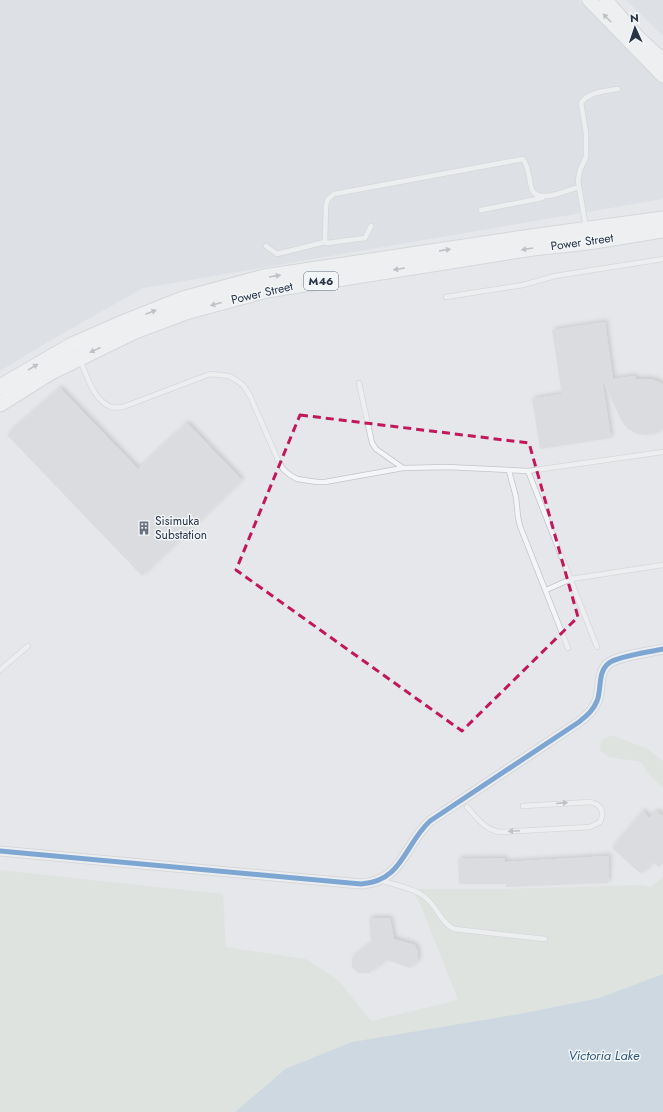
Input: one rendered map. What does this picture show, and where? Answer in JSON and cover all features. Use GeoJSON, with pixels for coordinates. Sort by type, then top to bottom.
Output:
{"type":"FeatureCollection","features":[{"type":"Feature","properties":{"kind":"main road"},"geometry":{"type":"LineString","coordinates":[[590,0],[663,76]]}},
{"type":"Feature","properties":{"kind":"main road"},"geometry":{"type":"LineString","coordinates":[[606,0],[638,37],[663,60]]}},
{"type":"Feature","properties":{"kind":"main road","name":"Power Street"},"geometry":{"type":"LineString","coordinates":[[0,387],[72,344],[264,277],[418,260],[587,236],[662,222]]}},
{"type":"Feature","properties":{"kind":"main road","name":"Power Street"},"geometry":{"type":"LineString","coordinates":[[0,404],[51,372],[186,305]]}},
{"type":"Feature","properties":{"kind":"street"},"geometry":{"type":"LineString","coordinates":[[0,851],[370,884],[380,880],[392,872],[418,834],[430,821],[572,727],[589,714],[598,700],[601,677],[607,664],[617,659],[663,649]]}},
{"type":"Feature","properties":{"kind":"lane"},"geometry":{"type":"LineString","coordinates":[[587,236],[578,181],[580,170],[586,157],[586,134],[581,103],[588,96],[603,91],[618,89]]}},
{"type":"Feature","properties":{"kind":"lane"},"geometry":{"type":"LineString","coordinates":[[325,242],[326,205],[328,199],[334,194],[523,160],[527,165],[532,190],[536,195],[543,197]]}},
{"type":"Feature","properties":{"kind":"lane"},"geometry":{"type":"LineString","coordinates":[[481,210],[543,197],[579,187]]}},
{"type":"Feature","properties":{"kind":"lane"},"geometry":{"type":"LineString","coordinates":[[266,246],[277,254],[325,242],[365,238],[371,226]]}},
{"type":"Feature","properties":{"kind":"lane"},"geometry":{"type":"LineString","coordinates":[[446,297],[522,285],[555,276],[663,259]]}},
{"type":"Feature","properties":{"kind":"lane"},"geometry":{"type":"LineString","coordinates":[[72,344],[96,394],[103,402],[112,408],[123,407],[210,374],[229,376],[236,380],[244,386],[250,396],[283,469],[297,479],[325,482],[403,468],[447,467],[528,471],[663,452]]}},
{"type":"Feature","properties":{"kind":"lane"},"geometry":{"type":"LineString","coordinates":[[359,383],[372,443],[376,449],[403,468]]}},
{"type":"Feature","properties":{"kind":"lane"},"geometry":{"type":"LineString","coordinates":[[509,471],[516,497],[518,517],[568,648]]}},
{"type":"Feature","properties":{"kind":"lane"},"geometry":{"type":"LineString","coordinates":[[528,471],[597,647]]}},
{"type":"Feature","properties":{"kind":"lane"},"geometry":{"type":"LineString","coordinates":[[546,590],[570,579],[663,564]]}},
{"type":"Feature","properties":{"kind":"lane"},"geometry":{"type":"LineString","coordinates":[[0,670],[28,646]]}},
{"type":"Feature","properties":{"kind":"lane"},"geometry":{"type":"LineString","coordinates":[[467,807],[483,825],[493,831],[500,832],[590,827],[600,822],[603,812],[596,803],[590,802],[523,806]]}},
{"type":"Feature","properties":{"kind":"lane"},"geometry":{"type":"LineString","coordinates":[[380,880],[409,888],[424,896],[445,924],[454,929],[545,939]]}},
{"type":"Feature","properties":{"kind":"highlighted area"},"geometry":{"type":"Polygon","coordinates":[[[300,415],[529,443],[578,617],[462,731],[236,570],[300,415]]]}},
{"type":"Feature","properties":{"kind":"shaded area"},"geometry":{"type":"Polygon","coordinates":[[[0,0],[579,0],[663,82],[663,199],[143,288],[51,340],[0,371],[0,0]]]}},
{"type":"Feature","properties":{"kind":"shaded area"},"geometry":{"type":"Polygon","coordinates":[[[626,0],[663,0],[663,36],[626,0]]]}},
{"type":"Feature","properties":{"kind":"shaded area"},"geometry":{"type":"Polygon","coordinates":[[[611,735],[646,748],[663,761],[663,788],[650,776],[641,762],[609,757],[600,751],[601,741],[611,735]]]}},
{"type":"Feature","properties":{"kind":"shaded area"},"geometry":{"type":"Polygon","coordinates":[[[0,870],[223,894],[226,947],[306,959],[339,981],[371,1021],[458,1000],[421,906],[412,889],[503,889],[642,885],[651,887],[663,877],[663,974],[599,998],[519,1014],[285,1069],[235,1112],[0,1112],[0,870]]]}},
{"type":"Feature","properties":{"kind":"water","name":"Victoria Lake"},"geometry":{"type":"Polygon","coordinates":[[[663,974],[663,1112],[235,1112],[285,1069],[352,1042],[519,1014],[599,998],[663,974]]]}},
{"type":"Feature","properties":{"kind":"building"},"geometry":{"type":"Polygon","coordinates":[[[605,322],[613,379],[635,376],[636,379],[651,379],[663,385],[663,429],[655,434],[646,435],[637,434],[628,429],[622,422],[602,379],[611,438],[540,449],[532,399],[562,394],[552,330],[605,322]]]}},
{"type":"Feature","properties":{"kind":"building","name":"Sisimuka Substation"},"geometry":{"type":"Polygon","coordinates":[[[60,388],[138,469],[187,423],[242,480],[142,576],[7,435],[60,388]]]}},
{"type":"Feature","properties":{"kind":"building"},"geometry":{"type":"Polygon","coordinates":[[[643,811],[649,818],[656,811],[663,816],[663,863],[659,867],[653,862],[641,874],[612,848],[643,811]]]}},
{"type":"Feature","properties":{"kind":"building"},"geometry":{"type":"Polygon","coordinates":[[[609,856],[608,883],[506,887],[506,884],[459,884],[458,859],[505,858],[505,862],[609,856]]]}},
{"type":"Feature","properties":{"kind":"building"},"geometry":{"type":"Polygon","coordinates":[[[369,918],[390,918],[394,939],[415,945],[418,952],[418,961],[410,968],[387,960],[369,973],[358,973],[352,967],[352,958],[371,943],[369,918]]]}},
{"type":"Feature","properties":{"kind":"cycle path"},"geometry":{"type":"LineString","coordinates":[[0,851],[361,884],[375,882],[394,870],[421,831],[430,821],[579,722],[587,715],[597,701],[601,676],[605,667],[609,663],[627,656],[663,649]]}},
{"type":"Feature","properties":{"kind":"place","name":"Sisimuka Substation"},"geometry":{"type":"Point","coordinates":[144,528]}}]}
